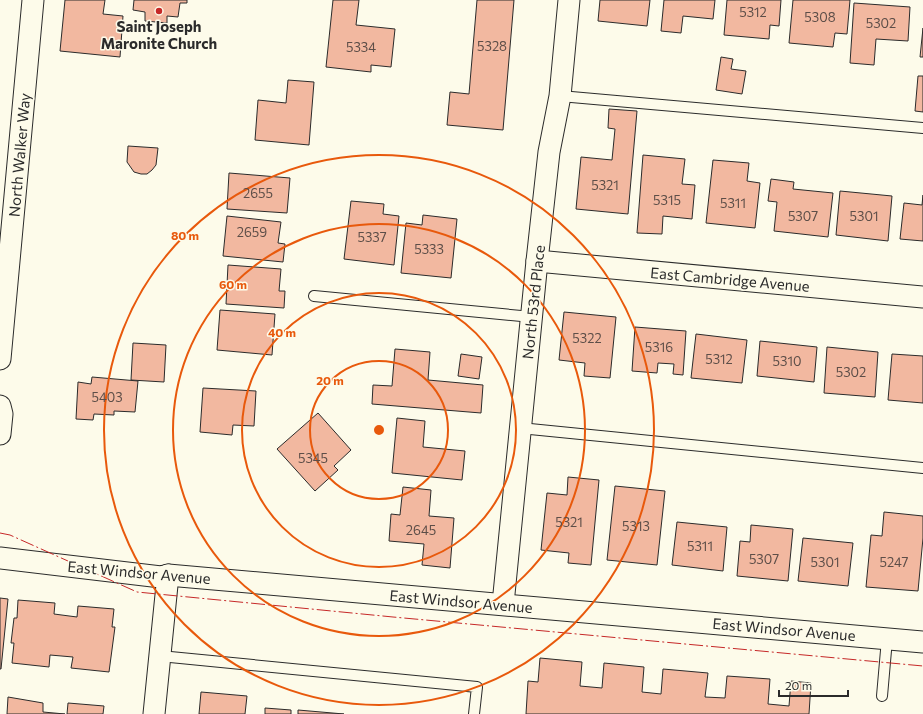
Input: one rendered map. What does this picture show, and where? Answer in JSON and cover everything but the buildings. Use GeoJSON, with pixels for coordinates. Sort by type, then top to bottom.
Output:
{"type":"FeatureCollection","features":[{"type":"Feature","properties":{"kind":"street","name":"North Walker Way"},"geometry":{"type":"LineString","coordinates":[[0,359],[33,0]]}},
{"type":"Feature","properties":{"kind":"street","name":"North 53rd Place"},"geometry":{"type":"LineString","coordinates":[[503,604],[537,260],[549,152],[560,96],[569,0]]}},
{"type":"Feature","properties":{"kind":"street","name":"East Cambridge Avenue"},"geometry":{"type":"LineString","coordinates":[[537,260],[923,296]]}},
{"type":"Feature","properties":{"kind":"street"},"geometry":{"type":"LineString","coordinates":[[0,406],[2,414],[0,434]]}},
{"type":"Feature","properties":{"kind":"street","name":"East Windsor Avenue"},"geometry":{"type":"LineString","coordinates":[[0,558],[161,576],[168,575],[503,604],[923,642]]}},
{"type":"Feature","properties":{"kind":"street"},"geometry":{"type":"LineString","coordinates":[[154,714],[168,575]]}},
{"type":"Feature","properties":{"kind":"lane"},"geometry":{"type":"LineString","coordinates":[[560,96],[923,128]]}},
{"type":"Feature","properties":{"kind":"lane"},"geometry":{"type":"LineString","coordinates":[[314,296],[532,317]]}},
{"type":"Feature","properties":{"kind":"lane"},"geometry":{"type":"LineString","coordinates":[[520,428],[923,468]]}},
{"type":"Feature","properties":{"kind":"lane"},"geometry":{"type":"LineString","coordinates":[[882,696],[887,639]]}},
{"type":"Feature","properties":{"kind":"lane"},"geometry":{"type":"LineString","coordinates":[[160,656],[477,687],[474,714]]}},
{"type":"Feature","properties":{"kind":"power"},"geometry":{"type":"LineString","coordinates":[[0,533],[10,535],[137,592],[923,666]]}},
{"type":"Feature","properties":{"kind":"place","name":"Saint Joseph Maronite Church"},"geometry":{"type":"Point","coordinates":[159,11]}}]}
